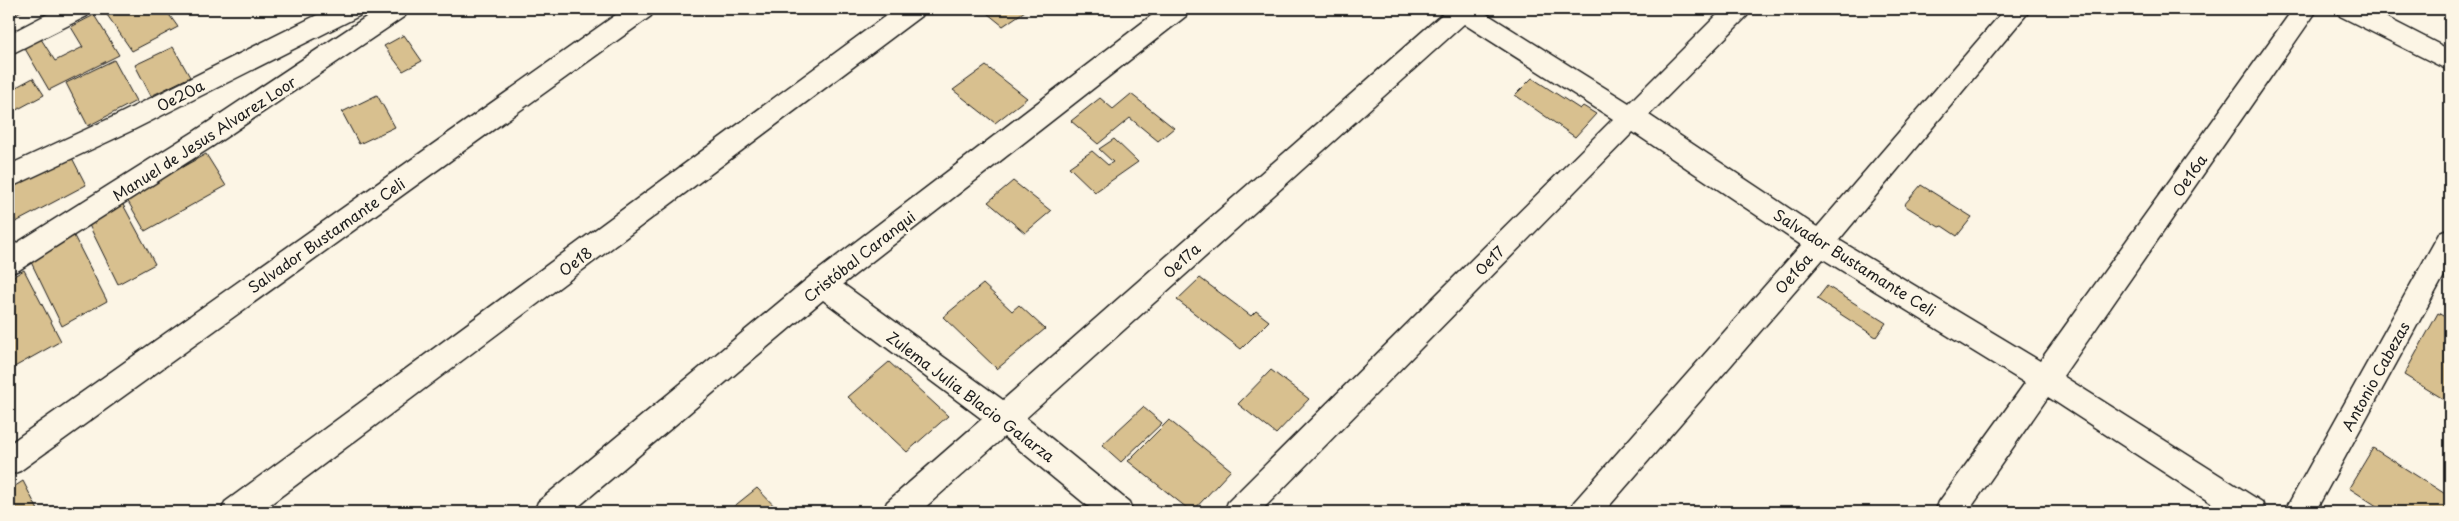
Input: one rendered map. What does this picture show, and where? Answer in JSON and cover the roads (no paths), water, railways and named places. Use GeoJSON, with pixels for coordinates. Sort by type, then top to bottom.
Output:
{"type":"FeatureCollection","features":[{"type":"Feature","properties":{"kind":"street"},"geometry":{"type":"LineString","coordinates":[[9,45],[78,9]]}},
{"type":"Feature","properties":{"kind":"street","name":"Oe20a"},"geometry":{"type":"LineString","coordinates":[[9,177],[124,123],[350,9]]}},
{"type":"Feature","properties":{"kind":"street","name":"Manuel de Jesus Alvarez Loor"},"geometry":{"type":"LineString","coordinates":[[9,262],[107,202],[396,9]]}},
{"type":"Feature","properties":{"kind":"street","name":"Salvador Bustamante Celi"},"geometry":{"type":"LineString","coordinates":[[9,461],[642,9]]}},
{"type":"Feature","properties":{"kind":"street","name":"Oe18"},"geometry":{"type":"LineString","coordinates":[[236,512],[912,9]]}},
{"type":"Feature","properties":{"kind":"street","name":"Cristóbal Caranqui"},"geometry":{"type":"LineString","coordinates":[[549,512],[822,284],[1177,9]]}},
{"type":"Feature","properties":{"kind":"street","name":"Salvador Bustamante Celi"},"geometry":{"type":"LineString","coordinates":[[1463,9],[1631,117],[1820,243],[2044,378],[2251,512]]}},
{"type":"Feature","properties":{"kind":"street","name":"Oe17a"},"geometry":{"type":"LineString","coordinates":[[898,512],[1463,9]]}},
{"type":"Feature","properties":{"kind":"street","name":"Oe17"},"geometry":{"type":"LineString","coordinates":[[1239,512],[1738,9]]}},
{"type":"Feature","properties":{"kind":"street","name":"Oe16a"},"geometry":{"type":"LineString","coordinates":[[1585,512],[1820,243],[2019,9]]}},
{"type":"Feature","properties":{"kind":"street","name":"Oe16a"},"geometry":{"type":"LineString","coordinates":[[1950,512],[2306,9]]}},
{"type":"Feature","properties":{"kind":"street"},"geometry":{"type":"LineString","coordinates":[[2349,9],[2450,61]]}},
{"type":"Feature","properties":{"kind":"street","name":"Antonio Cabezas"},"geometry":{"type":"LineString","coordinates":[[2299,512],[2450,240]]}},
{"type":"Feature","properties":{"kind":"street","name":"Zulema Julia Blacio Galarza"},"geometry":{"type":"LineString","coordinates":[[822,284],[1004,418],[1118,512]]}}]}
